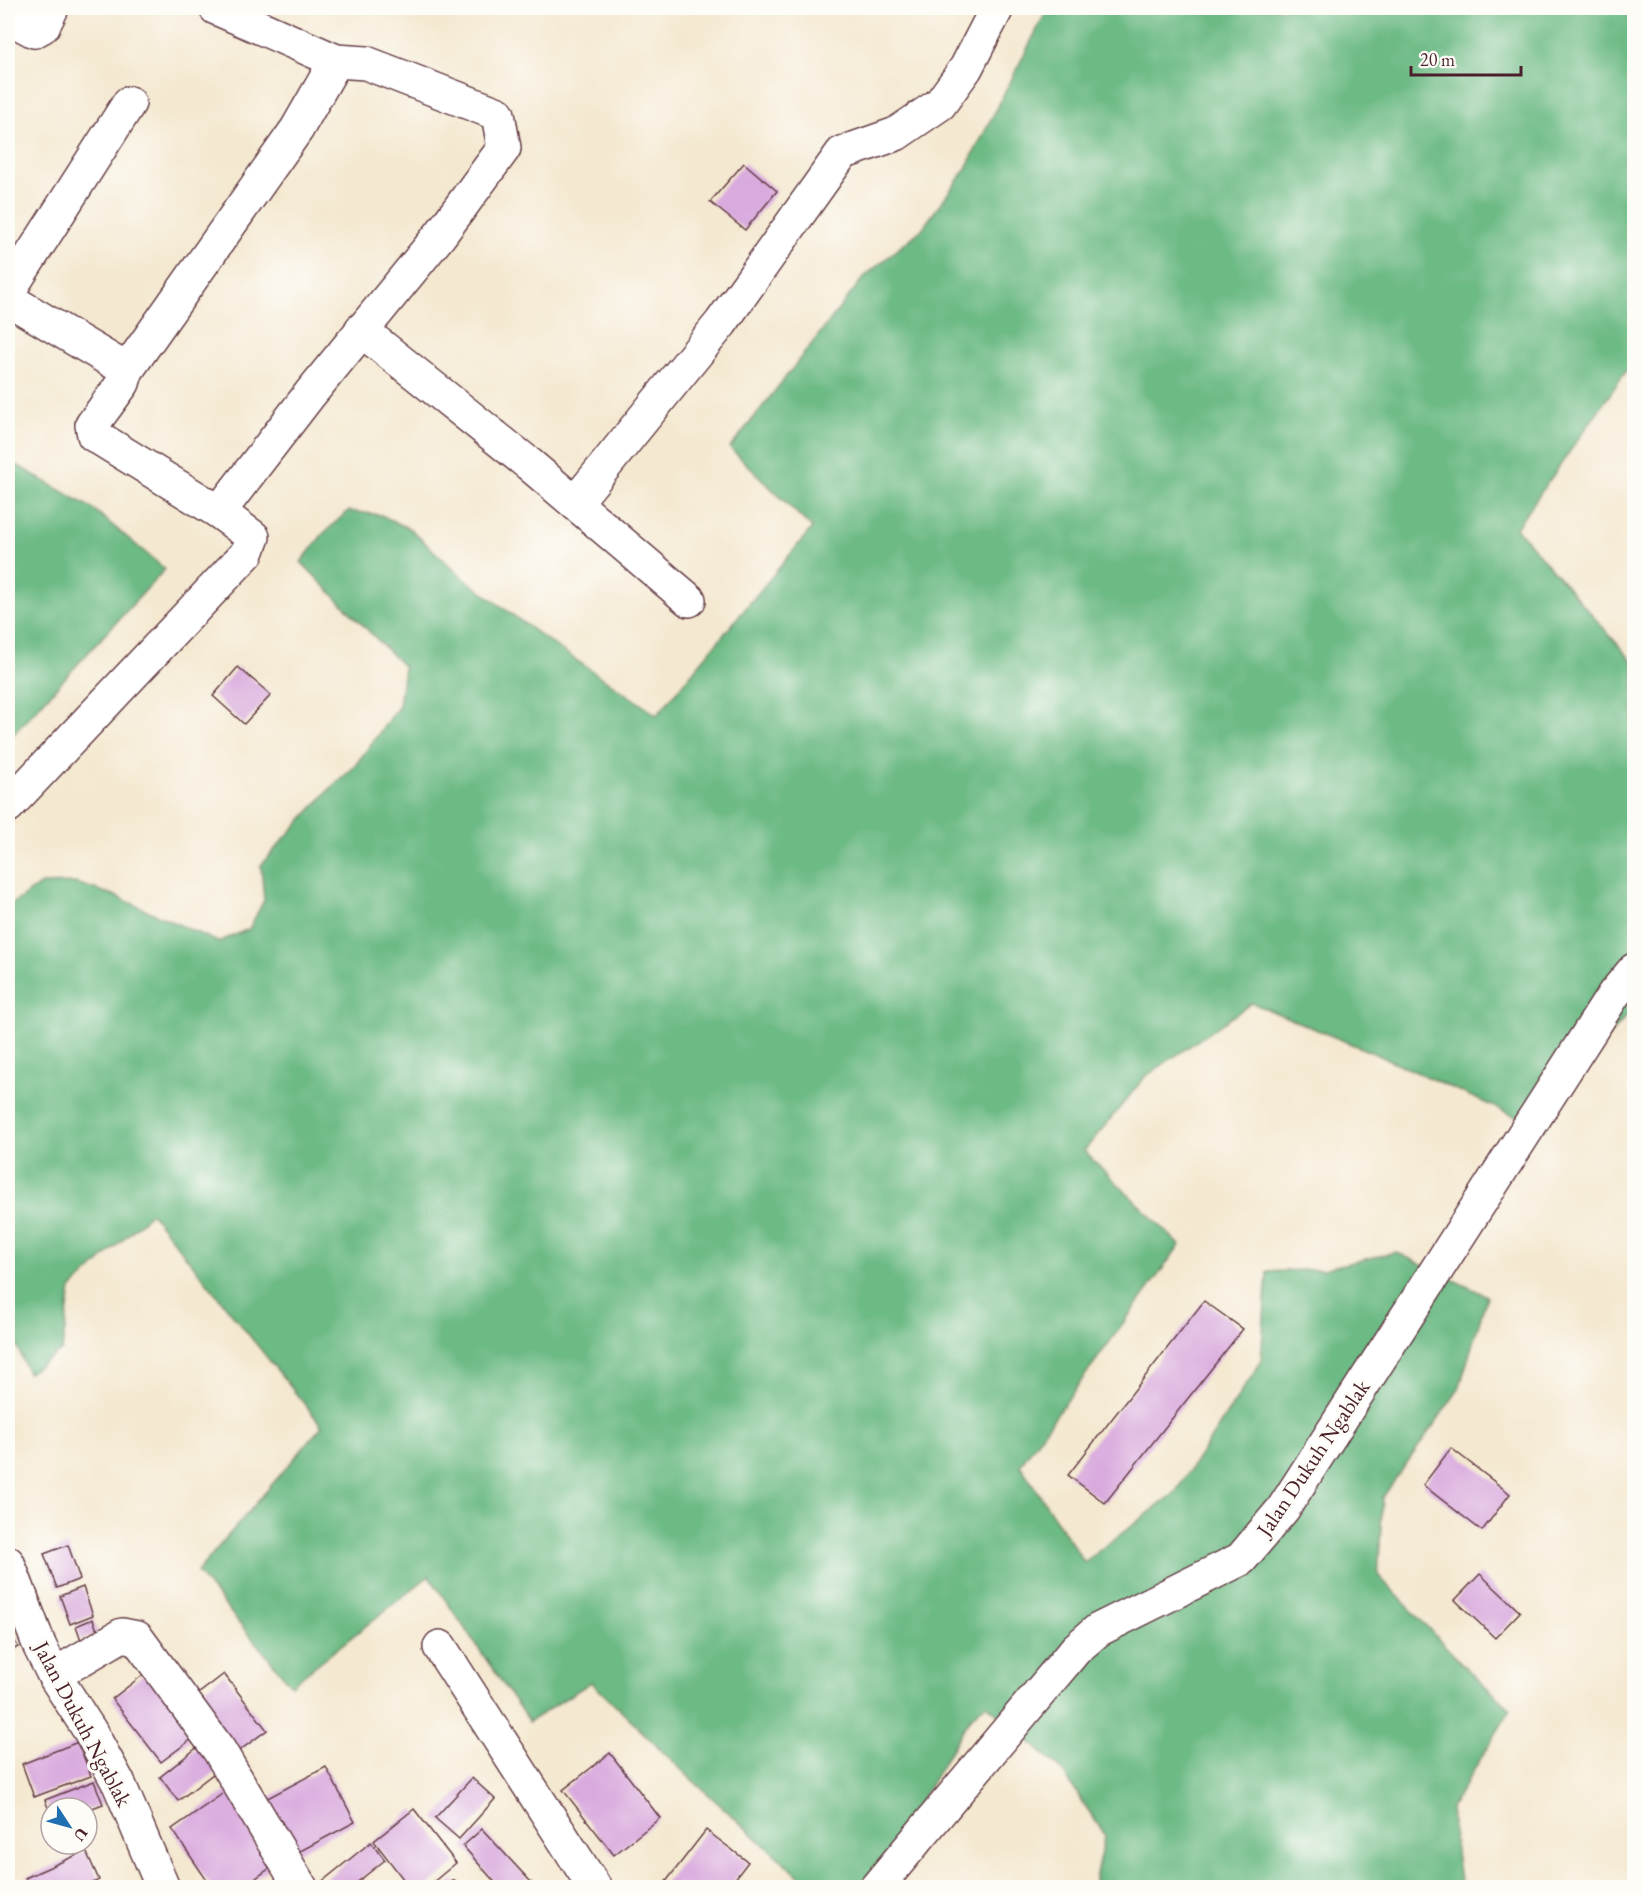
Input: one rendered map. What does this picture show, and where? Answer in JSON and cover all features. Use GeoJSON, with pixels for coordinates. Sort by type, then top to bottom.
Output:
{"type":"FeatureCollection","features":[{"type":"Feature","properties":{"kind":"street"},"geometry":{"type":"LineString","coordinates":[[8,17],[34,31],[43,26],[52,8]]}},
{"type":"Feature","properties":{"kind":"street"},"geometry":{"type":"LineString","coordinates":[[216,8],[336,61],[366,63],[498,114],[504,148],[440,235],[361,330],[219,512]]}},
{"type":"Feature","properties":{"kind":"street"},"geometry":{"type":"LineString","coordinates":[[575,503],[721,323],[842,153],[896,134],[940,104],[966,68],[997,8]]}},
{"type":"Feature","properties":{"kind":"street"},"geometry":{"type":"LineString","coordinates":[[8,806],[247,553],[253,537],[219,512],[94,435],[92,425],[123,383],[127,370],[297,129],[336,61]]}},
{"type":"Feature","properties":{"kind":"street"},"geometry":{"type":"LineString","coordinates":[[8,292],[129,103]]}},
{"type":"Feature","properties":{"kind":"street"},"geometry":{"type":"LineString","coordinates":[[8,299],[127,370]]}},
{"type":"Feature","properties":{"kind":"street"},"geometry":{"type":"LineString","coordinates":[[361,330],[529,464],[689,600]]}},
{"type":"Feature","properties":{"kind":"street","name":"Jalan Dukuh Ngablak"},"geometry":{"type":"LineString","coordinates":[[876,1887],[1076,1649],[1098,1630],[1241,1559],[1283,1509],[1624,982]]}},
{"type":"Feature","properties":{"kind":"street","name":"Jalan Dukuh Ngablak"},"geometry":{"type":"LineString","coordinates":[[8,1563],[40,1647],[54,1675],[90,1731],[119,1784],[159,1886]]}},
{"type":"Feature","properties":{"kind":"street"},"geometry":{"type":"LineString","coordinates":[[54,1675],[122,1635],[137,1638],[219,1750],[301,1887]]}},
{"type":"Feature","properties":{"kind":"street"},"geometry":{"type":"LineString","coordinates":[[440,1647],[595,1887]]}},
{"type":"Feature","properties":{"kind":"green space"},"geometry":{"type":"Polygon","coordinates":[[[1048,8],[1634,8],[1634,360],[1516,528],[1634,663],[1634,1009],[1611,1033],[1544,1129],[1378,1055],[1252,1003],[1145,1077],[1084,1151],[1180,1245],[1020,1465],[1084,1562],[1175,1493],[1261,1362],[1267,1272],[1322,1269],[1396,1252],[1487,1296],[1459,1389],[1383,1497],[1378,1575],[1469,1671],[1511,1709],[1450,1809],[1461,1887],[1093,1887],[1105,1835],[1060,1768],[986,1704],[970,1718],[869,1887],[794,1887],[800,1877],[689,1777],[591,1682],[529,1722],[429,1576],[291,1685],[197,1572],[322,1426],[151,1213],[71,1289],[62,1350],[28,1373],[12,1333],[8,1337],[8,907],[41,884],[76,883],[113,895],[218,942],[249,929],[264,900],[261,865],[330,789],[354,767],[399,706],[404,667],[301,562],[323,534],[348,511],[381,515],[410,529],[462,577],[544,638],[657,715],[812,528],[730,448],[864,277],[922,229],[965,170],[1048,8]]]}},
{"type":"Feature","properties":{"kind":"green space"},"geometry":{"type":"Polygon","coordinates":[[[8,460],[92,508],[165,569],[8,740],[8,460]]]}},
{"type":"Feature","properties":{"kind":"building"},"geometry":{"type":"Polygon","coordinates":[[[744,163],[777,191],[745,230],[710,202],[744,163]]]}},
{"type":"Feature","properties":{"kind":"building"},"geometry":{"type":"Polygon","coordinates":[[[238,667],[271,695],[244,724],[213,696],[238,667]]]}},
{"type":"Feature","properties":{"kind":"building"},"geometry":{"type":"Polygon","coordinates":[[[1204,1301],[1243,1329],[1105,1503],[1068,1475],[1204,1301]]]}},
{"type":"Feature","properties":{"kind":"building"},"geometry":{"type":"Polygon","coordinates":[[[1451,1448],[1510,1494],[1482,1531],[1423,1485],[1451,1448]]]}},
{"type":"Feature","properties":{"kind":"building"},"geometry":{"type":"Polygon","coordinates":[[[68,1545],[80,1579],[57,1588],[44,1554],[68,1545]]]}},
{"type":"Feature","properties":{"kind":"building"},"geometry":{"type":"Polygon","coordinates":[[[1480,1574],[1520,1612],[1495,1638],[1455,1600],[1480,1574]]]}},
{"type":"Feature","properties":{"kind":"building"},"geometry":{"type":"Polygon","coordinates":[[[83,1587],[93,1615],[70,1624],[60,1596],[83,1587]]]}},
{"type":"Feature","properties":{"kind":"building"},"geometry":{"type":"Polygon","coordinates":[[[93,1619],[98,1633],[81,1640],[76,1626],[93,1619]]]}},
{"type":"Feature","properties":{"kind":"building"},"geometry":{"type":"Polygon","coordinates":[[[8,1628],[18,1647],[8,1653],[8,1628]]]}},
{"type":"Feature","properties":{"kind":"building"},"geometry":{"type":"Polygon","coordinates":[[[148,1671],[197,1735],[161,1762],[112,1699],[148,1671]]]}},
{"type":"Feature","properties":{"kind":"building"},"geometry":{"type":"Polygon","coordinates":[[[224,1674],[267,1730],[231,1757],[189,1701],[224,1674]]]}},
{"type":"Feature","properties":{"kind":"building"},"geometry":{"type":"Polygon","coordinates":[[[78,1742],[91,1776],[34,1797],[22,1764],[78,1742]]]}},
{"type":"Feature","properties":{"kind":"building"},"geometry":{"type":"Polygon","coordinates":[[[199,1746],[218,1770],[178,1801],[160,1777],[199,1746]]]}},
{"type":"Feature","properties":{"kind":"building"},"geometry":{"type":"Polygon","coordinates":[[[610,1753],[660,1818],[614,1855],[563,1790],[610,1753]]]}},
{"type":"Feature","properties":{"kind":"building"},"geometry":{"type":"Polygon","coordinates":[[[326,1767],[355,1822],[291,1856],[262,1801],[326,1767]]]}},
{"type":"Feature","properties":{"kind":"building"},"geometry":{"type":"Polygon","coordinates":[[[472,1778],[495,1799],[459,1839],[435,1818],[472,1778]]]}},
{"type":"Feature","properties":{"kind":"building"},"geometry":{"type":"Polygon","coordinates":[[[94,1781],[103,1804],[99,1806],[99,1796],[55,1796],[94,1781]]]}},
{"type":"Feature","properties":{"kind":"building"},"geometry":{"type":"Polygon","coordinates":[[[228,1790],[277,1863],[242,1888],[212,1888],[172,1829],[228,1790]]]}},
{"type":"Feature","properties":{"kind":"building"},"geometry":{"type":"Polygon","coordinates":[[[414,1809],[456,1863],[426,1888],[410,1888],[374,1841],[414,1809]]]}},
{"type":"Feature","properties":{"kind":"building"},"geometry":{"type":"Polygon","coordinates":[[[482,1829],[531,1882],[525,1888],[500,1888],[463,1846],[482,1829]]]}},
{"type":"Feature","properties":{"kind":"building"},"geometry":{"type":"Polygon","coordinates":[[[706,1830],[748,1862],[728,1888],[661,1888],[706,1830]]]}},
{"type":"Feature","properties":{"kind":"building"},"geometry":{"type":"Polygon","coordinates":[[[371,1842],[385,1860],[350,1888],[314,1888],[371,1842]]]}},
{"type":"Feature","properties":{"kind":"building"},"geometry":{"type":"Polygon","coordinates":[[[75,1856],[88,1856],[99,1880],[82,1888],[29,1888],[25,1878],[75,1856]]]}},
{"type":"Feature","properties":{"kind":"building"},"geometry":{"type":"Polygon","coordinates":[[[454,1880],[460,1888],[444,1888],[454,1880]]]}}]}
